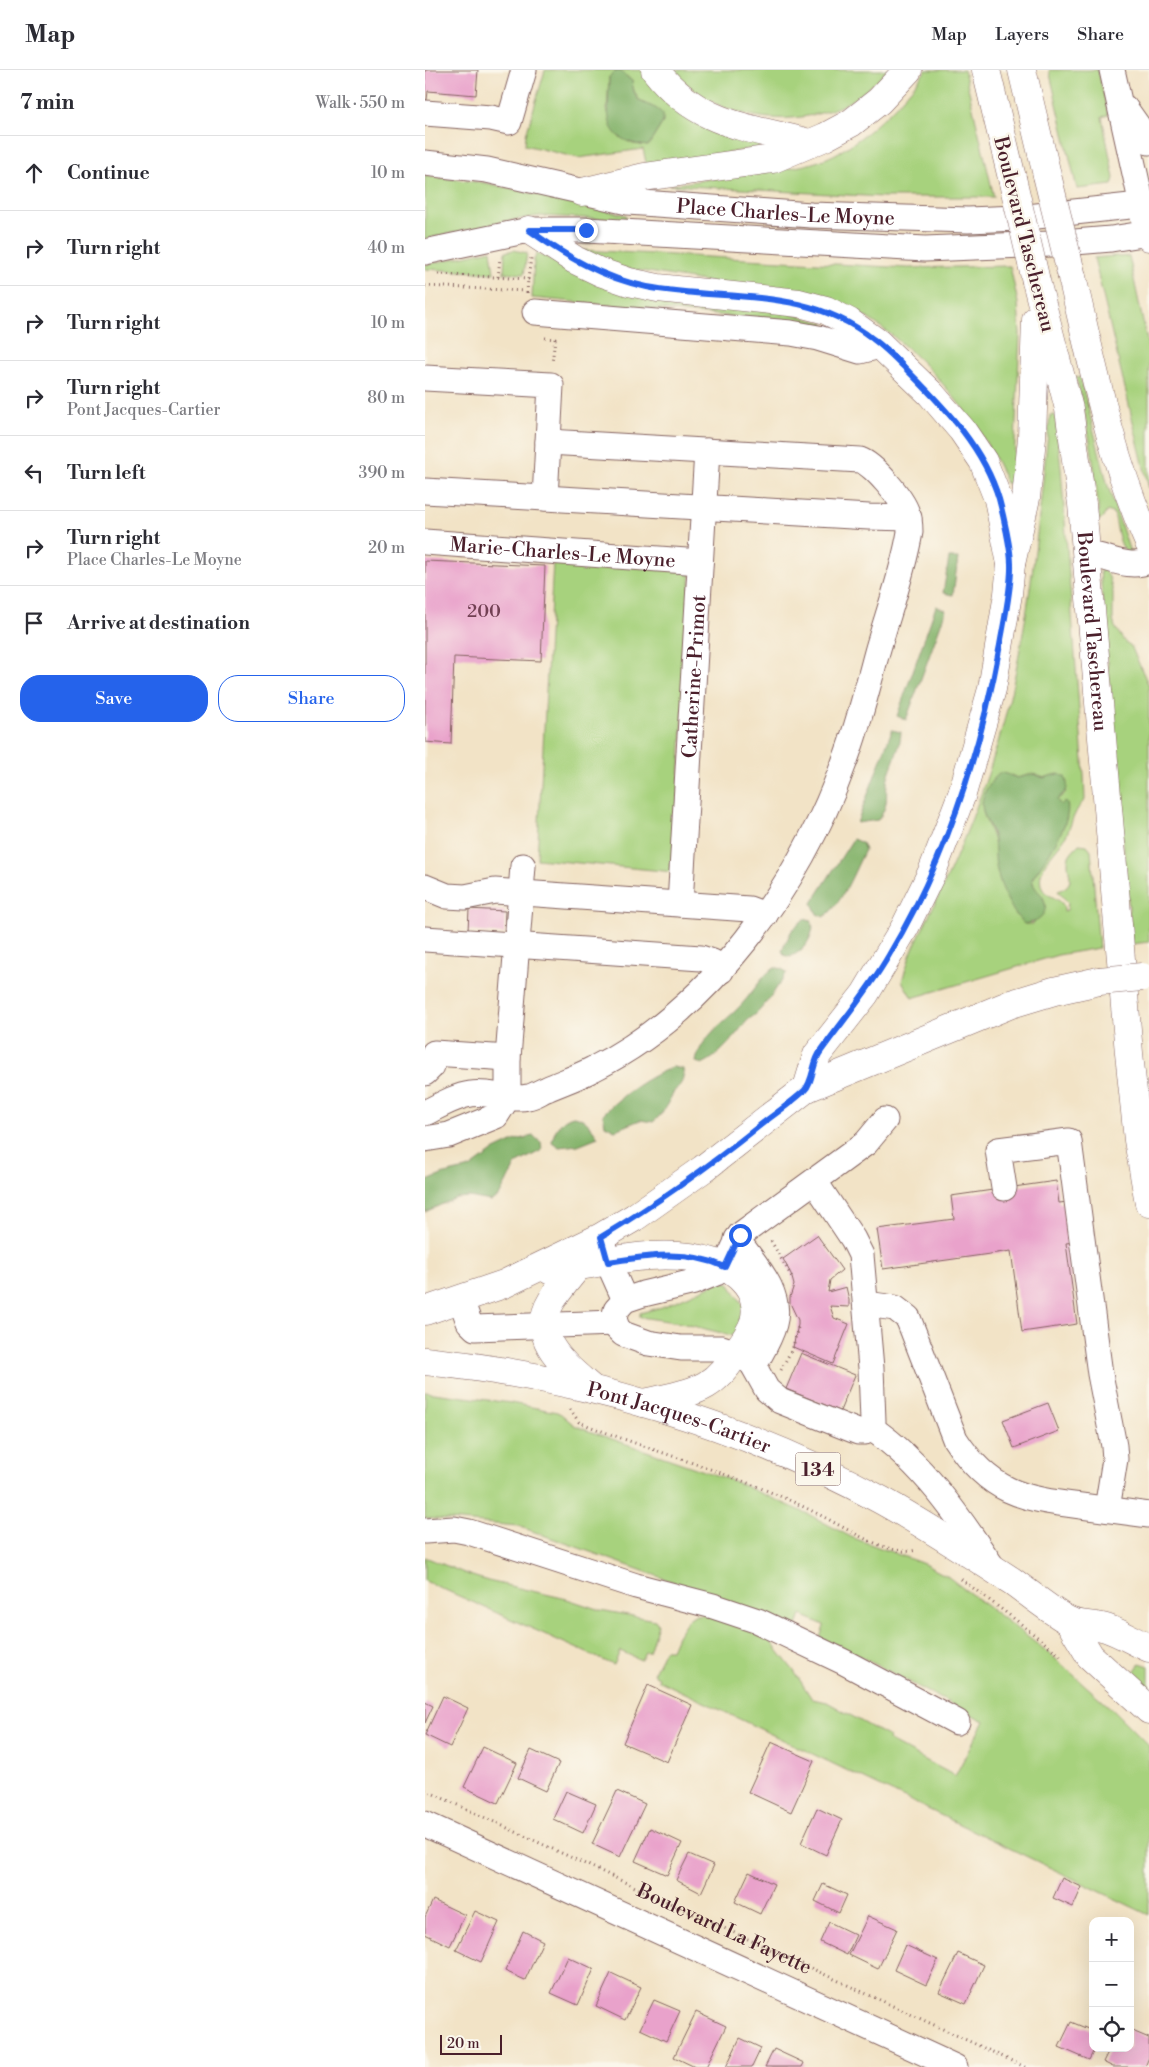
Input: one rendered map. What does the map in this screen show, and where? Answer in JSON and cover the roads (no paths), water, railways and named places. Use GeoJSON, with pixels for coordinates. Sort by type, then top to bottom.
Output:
{"type":"FeatureCollection","features":[{"type":"Feature","properties":{"kind":"main road"},"geometry":{"type":"LineString","coordinates":[[655,70],[681,98],[715,118],[743,128],[772,133],[809,143]]}},
{"type":"Feature","properties":{"kind":"main road"},"geometry":{"type":"LineString","coordinates":[[582,192],[644,177],[773,159],[837,131],[868,111],[891,90],[908,70]]}},
{"type":"Feature","properties":{"kind":"main road","name":"Boulevard Taschereau"},"geometry":{"type":"LineString","coordinates":[[986,70],[1069,410],[1087,554],[1129,1053],[1138,1140],[1148,1196]]}},
{"type":"Feature","properties":{"kind":"main road","name":"Boulevard Taschereau"},"geometry":{"type":"LineString","coordinates":[[1022,70],[1115,448],[1130,494],[1149,542]]}},
{"type":"Feature","properties":{"kind":"main road"},"geometry":{"type":"LineString","coordinates":[[1146,205],[1149,234]]}},
{"type":"Feature","properties":{"kind":"main road"},"geometry":{"type":"LineString","coordinates":[[530,241],[564,254],[614,278],[658,288],[776,300],[811,306],[849,322],[879,343],[947,413],[962,430],[983,461],[999,499],[1011,564]]}},
{"type":"Feature","properties":{"kind":"main road"},"geometry":{"type":"LineString","coordinates":[[807,1088],[817,1055],[850,1014],[887,959],[918,901],[942,848],[965,785],[989,698],[1003,629],[1011,564],[1026,498],[1035,360],[1036,281]]}},
{"type":"Feature","properties":{"kind":"main road"},"geometry":{"type":"LineString","coordinates":[[585,1400],[546,1339],[546,1314],[553,1299],[578,1267],[605,1250],[635,1217],[711,1163],[807,1088],[1011,1004],[1054,991],[1145,973]]}},
{"type":"Feature","properties":{"kind":"main road"},"geometry":{"type":"LineString","coordinates":[[425,1311],[461,1300],[525,1274],[605,1250],[675,1255],[696,1258],[725,1267],[747,1284],[755,1302],[753,1324],[745,1360],[720,1374],[701,1388],[644,1403]]}},
{"type":"Feature","properties":{"kind":"main road"},"geometry":{"type":"LineString","coordinates":[[525,1274],[578,1267]]}},
{"type":"Feature","properties":{"kind":"main road","name":"Pont Jacques-Cartier"},"geometry":{"type":"LineString","coordinates":[[425,1361],[510,1372],[585,1400],[644,1403],[710,1424],[797,1458],[882,1501],[993,1568],[1069,1621]]}},
{"type":"Feature","properties":{"kind":"main road"},"geometry":{"type":"LineString","coordinates":[[1069,1621],[1106,1628],[1149,1648]]}},
{"type":"Feature","properties":{"kind":"main road"},"geometry":{"type":"LineString","coordinates":[[1069,1621],[1090,1656],[1149,1710]]}},
{"type":"Feature","properties":{"kind":"street"},"geometry":{"type":"LineString","coordinates":[[425,113],[491,118],[509,122],[524,70]]}},
{"type":"Feature","properties":{"kind":"street"},"geometry":{"type":"LineString","coordinates":[[1112,70],[1146,205]]}},
{"type":"Feature","properties":{"kind":"street"},"geometry":{"type":"LineString","coordinates":[[1118,98],[1149,142]]}},
{"type":"Feature","properties":{"kind":"street","name":"Place Charles-Le Moyne"},"geometry":{"type":"LineString","coordinates":[[425,163],[487,170],[628,202],[670,206],[913,219],[968,220],[1018,218],[1146,205]]}},
{"type":"Feature","properties":{"kind":"street","name":"Place Charles-Le Moyne"},"geometry":{"type":"LineString","coordinates":[[430,263],[586,230],[925,249],[1051,244],[1149,234]]}},
{"type":"Feature","properties":{"kind":"street"},"geometry":{"type":"LineString","coordinates":[[531,302],[791,333],[817,338],[860,351],[872,348],[879,343]]}},
{"type":"Feature","properties":{"kind":"street"},"geometry":{"type":"LineString","coordinates":[[425,378],[551,385],[545,498]]}},
{"type":"Feature","properties":{"kind":"street"},"geometry":{"type":"LineString","coordinates":[[425,1113],[471,1094],[508,1097],[530,1096],[578,1077],[614,1057],[663,1023],[721,971],[765,915],[806,847],[822,816],[845,762],[909,539],[909,518],[905,506],[869,465],[860,460],[548,442]]}},
{"type":"Feature","properties":{"kind":"street","name":"Catherine-Primot"},"geometry":{"type":"LineString","coordinates":[[680,904],[707,451]]}},
{"type":"Feature","properties":{"kind":"street"},"geometry":{"type":"LineString","coordinates":[[425,491],[909,518]]}},
{"type":"Feature","properties":{"kind":"street","name":"Marie-Charles-Le Moyne"},"geometry":{"type":"LineString","coordinates":[[425,542],[699,562]]}},
{"type":"Feature","properties":{"kind":"street"},"geometry":{"type":"LineString","coordinates":[[1087,554],[1101,556],[1119,563],[1136,564],[1149,561]]}},
{"type":"Feature","properties":{"kind":"street"},"geometry":{"type":"LineString","coordinates":[[425,1139],[449,1135],[496,1116],[508,1097],[508,1058],[523,866]]}},
{"type":"Feature","properties":{"kind":"street"},"geometry":{"type":"LineString","coordinates":[[425,887],[451,880],[469,882],[491,891],[749,909],[765,915]]}},
{"type":"Feature","properties":{"kind":"street"},"geometry":{"type":"LineString","coordinates":[[425,940],[701,958],[713,962],[721,971]]}},
{"type":"Feature","properties":{"kind":"street"},"geometry":{"type":"LineString","coordinates":[[425,1073],[432,1066],[434,1053],[508,1058]]}},
{"type":"Feature","properties":{"kind":"street"},"geometry":{"type":"LineString","coordinates":[[425,1128],[508,1097]]}},
{"type":"Feature","properties":{"kind":"street"},"geometry":{"type":"LineString","coordinates":[[815,1182],[858,1249],[862,1261],[871,1368],[873,1421],[871,1428],[865,1432],[858,1432],[780,1401],[767,1390],[745,1360],[722,1348],[681,1348],[648,1343],[623,1334],[615,1323],[616,1310],[625,1300],[694,1282],[725,1267],[737,1239],[745,1231],[815,1182],[866,1143],[885,1120]]}},
{"type":"Feature","properties":{"kind":"street"},"geometry":{"type":"LineString","coordinates":[[1004,1188],[999,1150],[1069,1141],[1104,1400],[1114,1446],[1115,1459],[1107,1509]]}},
{"type":"Feature","properties":{"kind":"street"},"geometry":{"type":"LineString","coordinates":[[737,1239],[767,1283],[775,1304],[773,1326],[745,1360]]}},
{"type":"Feature","properties":{"kind":"street"},"geometry":{"type":"LineString","coordinates":[[605,1250],[625,1300]]}},
{"type":"Feature","properties":{"kind":"street"},"geometry":{"type":"LineString","coordinates":[[461,1300],[469,1322],[475,1328],[615,1323]]}},
{"type":"Feature","properties":{"kind":"street"},"geometry":{"type":"LineString","coordinates":[[866,1304],[895,1308],[908,1318],[955,1439],[964,1454],[983,1475],[996,1484],[1038,1501],[1149,1515]]}},
{"type":"Feature","properties":{"kind":"street"},"geometry":{"type":"LineString","coordinates":[[871,1428],[904,1455],[959,1516],[993,1568]]}},
{"type":"Feature","properties":{"kind":"street"},"geometry":{"type":"LineString","coordinates":[[425,1531],[454,1530],[469,1532],[636,1586],[740,1614],[836,1658],[957,1722]]}},
{"type":"Feature","properties":{"kind":"street","name":"Boulevard La Fayette"},"geometry":{"type":"LineString","coordinates":[[425,1824],[955,2067]]}}]}
